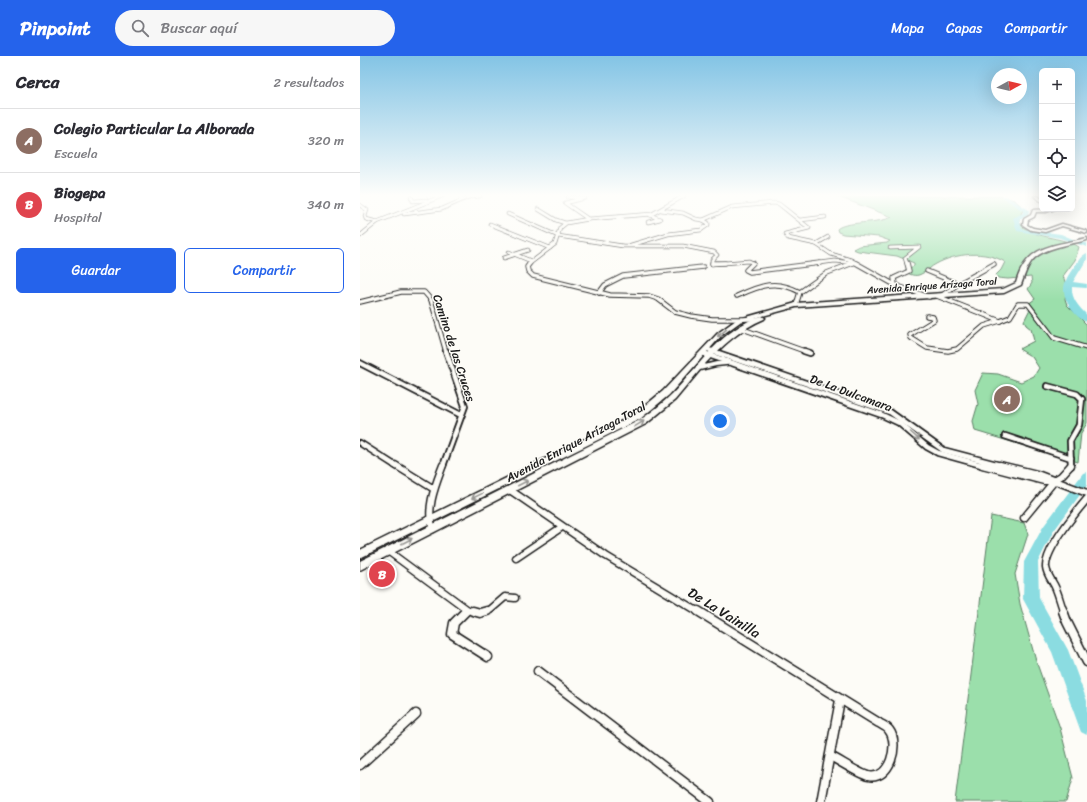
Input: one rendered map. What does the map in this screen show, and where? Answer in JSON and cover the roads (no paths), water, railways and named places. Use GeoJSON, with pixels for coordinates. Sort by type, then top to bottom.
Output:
{"type":"FeatureCollection","features":[{"type":"Feature","properties":{"kind":"main road","name":"Avenida Enrique Arízaga Toral"},"geometry":{"type":"LineString","coordinates":[[360,566],[643,422],[658,411],[681,389],[709,352],[720,334],[738,321],[796,305],[930,297],[994,292],[1012,289],[1019,284],[1023,271],[1034,256],[1057,247],[1087,239]]}},
{"type":"Feature","properties":{"kind":"main road","name":"Avenida Enrique Arízaga Toral"},"geometry":{"type":"LineString","coordinates":[[360,554],[637,417],[666,393],[709,352],[740,328],[758,319],[785,311],[853,302]]}},
{"type":"Feature","properties":{"kind":"main road"},"geometry":{"type":"LineString","coordinates":[[696,370],[709,365],[734,362]]}},
{"type":"Feature","properties":{"kind":"street"},"geometry":{"type":"LineString","coordinates":[[507,231],[550,248]]}},
{"type":"Feature","properties":{"kind":"street"},"geometry":{"type":"LineString","coordinates":[[546,231],[558,236],[630,246],[691,246],[717,253],[712,260],[712,264],[714,265],[745,260],[752,262],[753,263],[746,269],[750,272],[835,261],[854,263]]}},
{"type":"Feature","properties":{"kind":"street"},"geometry":{"type":"LineString","coordinates":[[559,231],[555,244],[531,261],[527,267],[528,271],[533,276],[610,295],[649,296],[658,299],[675,312],[691,316],[758,319]]}},
{"type":"Feature","properties":{"kind":"street"},"geometry":{"type":"LineString","coordinates":[[630,246],[664,235],[696,231]]}},
{"type":"Feature","properties":{"kind":"street"},"geometry":{"type":"LineString","coordinates":[[794,231],[785,234],[788,238],[816,244],[831,254],[847,259],[895,285],[930,297]]}},
{"type":"Feature","properties":{"kind":"street"},"geometry":{"type":"LineString","coordinates":[[816,244],[828,237]]}},
{"type":"Feature","properties":{"kind":"street"},"geometry":{"type":"LineString","coordinates":[[890,248],[919,247],[905,258],[909,271],[894,278],[895,285]]}},
{"type":"Feature","properties":{"kind":"street"},"geometry":{"type":"LineString","coordinates":[[504,258],[528,250]]}},
{"type":"Feature","properties":{"kind":"street"},"geometry":{"type":"LineString","coordinates":[[509,252],[531,261]]}},
{"type":"Feature","properties":{"kind":"street"},"geometry":{"type":"LineString","coordinates":[[796,305],[800,292],[827,272],[854,263]]}},
{"type":"Feature","properties":{"kind":"street"},"geometry":{"type":"LineString","coordinates":[[939,296],[994,264]]}},
{"type":"Feature","properties":{"kind":"street"},"geometry":{"type":"LineString","coordinates":[[600,293],[605,285],[623,276],[703,267]]}},
{"type":"Feature","properties":{"kind":"street"},"geometry":{"type":"LineString","coordinates":[[927,271],[958,284]]}},
{"type":"Feature","properties":{"kind":"street"},"geometry":{"type":"LineString","coordinates":[[737,296],[763,285],[773,283],[785,285],[800,292]]}},
{"type":"Feature","properties":{"kind":"street","name":"Camino de las Cruces"},"geometry":{"type":"LineString","coordinates":[[360,302],[408,292],[422,292],[429,296],[465,406],[434,489],[429,519]]}},
{"type":"Feature","properties":{"kind":"street"},"geometry":{"type":"LineString","coordinates":[[939,296],[1000,321]]}},
{"type":"Feature","properties":{"kind":"street"},"geometry":{"type":"LineString","coordinates":[[927,316],[933,317],[934,320],[910,335],[911,338],[926,348],[948,351],[957,349],[984,326],[1010,317],[1018,304],[1028,304],[1054,338],[1087,348]]}},
{"type":"Feature","properties":{"kind":"street"},"geometry":{"type":"LineString","coordinates":[[740,328],[810,353]]}},
{"type":"Feature","properties":{"kind":"street","name":"De La Dulcamara"},"geometry":{"type":"LineString","coordinates":[[709,352],[891,419],[899,423],[928,447],[938,453],[1044,481],[1056,482]]}},
{"type":"Feature","properties":{"kind":"street","name":"De La Dulcamara"},"geometry":{"type":"LineString","coordinates":[[709,352],[890,412],[904,420],[930,442],[943,450],[1037,474],[1086,492]]}},
{"type":"Feature","properties":{"kind":"street"},"geometry":{"type":"LineString","coordinates":[[360,363],[461,415]]}},
{"type":"Feature","properties":{"kind":"street"},"geometry":{"type":"LineString","coordinates":[[1024,518],[1070,467],[1070,441],[1080,421],[1082,399],[1077,394],[1047,386]]}},
{"type":"Feature","properties":{"kind":"street"},"geometry":{"type":"LineString","coordinates":[[1005,436],[1071,458]]}},
{"type":"Feature","properties":{"kind":"street"},"geometry":{"type":"LineString","coordinates":[[360,443],[434,489]]}},
{"type":"Feature","properties":{"kind":"street","name":"De La Vainilla"},"geometry":{"type":"LineString","coordinates":[[510,490],[606,556],[880,723],[888,730],[893,739],[891,760],[887,769],[882,774],[874,776],[862,773],[830,756]]}},
{"type":"Feature","properties":{"kind":"street"},"geometry":{"type":"LineString","coordinates":[[1087,499],[1072,516],[1049,553],[1046,565],[1048,575],[1059,595],[1067,622],[1087,662]]}},
{"type":"Feature","properties":{"kind":"street"},"geometry":{"type":"LineString","coordinates":[[429,519],[433,529]]}},
{"type":"Feature","properties":{"kind":"street"},"geometry":{"type":"LineString","coordinates":[[516,558],[562,527]]}},
{"type":"Feature","properties":{"kind":"street"},"geometry":{"type":"LineString","coordinates":[[388,551],[468,610],[480,613],[487,612],[504,597],[509,595],[515,598]]}},
{"type":"Feature","properties":{"kind":"street"},"geometry":{"type":"LineString","coordinates":[[468,610],[454,624],[451,629],[452,634],[488,657]]}},
{"type":"Feature","properties":{"kind":"street"},"geometry":{"type":"LineString","coordinates":[[538,671],[710,802]]}},
{"type":"Feature","properties":{"kind":"street"},"geometry":{"type":"LineString","coordinates":[[821,802],[840,700]]}},
{"type":"Feature","properties":{"kind":"street"},"geometry":{"type":"LineString","coordinates":[[360,765],[416,714]]}},
{"type":"Feature","properties":{"kind":"waterway"},"geometry":{"type":"LineString","coordinates":[[1025,231],[1061,236],[1074,241]]}},
{"type":"Feature","properties":{"kind":"waterway"},"geometry":{"type":"LineString","coordinates":[[1080,243],[1087,245]]}},
{"type":"Feature","properties":{"kind":"waterway"},"geometry":{"type":"LineString","coordinates":[[1068,284],[1079,265],[1087,255]]}},
{"type":"Feature","properties":{"kind":"waterway"},"geometry":{"type":"LineString","coordinates":[[1068,284],[1087,286]]}},
{"type":"Feature","properties":{"kind":"waterway"},"geometry":{"type":"LineString","coordinates":[[1068,284],[1068,294],[1070,299],[1079,312],[1087,319]]}},
{"type":"Feature","properties":{"kind":"waterway"},"geometry":{"type":"LineString","coordinates":[[1087,476],[1048,530],[1031,562],[1031,599],[1060,650],[1087,726]]}},
{"type":"Feature","properties":{"kind":"place","name":"Colegio Particular La Alborada"},"geometry":{"type":"Point","coordinates":[1007,399]}},
{"type":"Feature","properties":{"kind":"place","name":"Biogepa"},"geometry":{"type":"Point","coordinates":[382,574]}}]}
